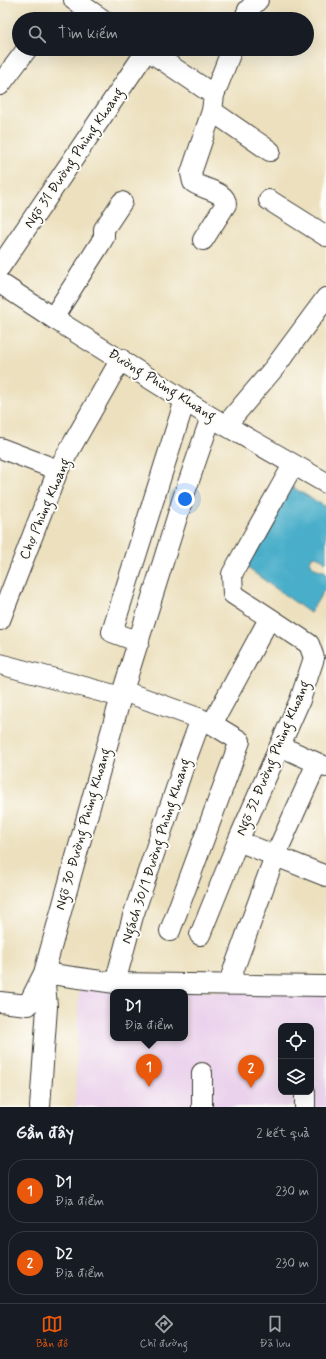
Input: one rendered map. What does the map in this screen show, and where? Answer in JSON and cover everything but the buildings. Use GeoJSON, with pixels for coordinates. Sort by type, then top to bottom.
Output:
{"type":"FeatureCollection","features":[{"type":"Feature","properties":{"kind":"street"},"geometry":{"type":"LineString","coordinates":[[74,0],[92,12]]}},
{"type":"Feature","properties":{"kind":"street"},"geometry":{"type":"LineString","coordinates":[[0,85],[22,56]]}},
{"type":"Feature","properties":{"kind":"street","name":"Ngõ 31 Đường Phùng Khoang"},"geometry":{"type":"LineString","coordinates":[[0,266],[141,56]]}},
{"type":"Feature","properties":{"kind":"street"},"geometry":{"type":"LineString","coordinates":[[155,56],[270,151]]}},
{"type":"Feature","properties":{"kind":"street"},"geometry":{"type":"LineString","coordinates":[[203,240],[226,204],[226,201],[224,197],[218,193],[196,185],[193,182],[191,173],[230,56]]}},
{"type":"Feature","properties":{"kind":"street"},"geometry":{"type":"LineString","coordinates":[[269,200],[326,236]]}},
{"type":"Feature","properties":{"kind":"street"},"geometry":{"type":"LineString","coordinates":[[53,318],[100,244],[104,237],[104,229],[122,202]]}},
{"type":"Feature","properties":{"kind":"street","name":"Đường Phùng Khoang"},"geometry":{"type":"LineString","coordinates":[[3,291],[53,318],[121,359],[218,421],[326,483]]}},
{"type":"Feature","properties":{"kind":"street"},"geometry":{"type":"LineString","coordinates":[[218,421],[275,367],[326,298]]}},
{"type":"Feature","properties":{"kind":"street","name":"Chợ Phùng Khoang"},"geometry":{"type":"LineString","coordinates":[[0,620],[58,470],[121,359]]}},
{"type":"Feature","properties":{"kind":"street"},"geometry":{"type":"LineString","coordinates":[[139,642],[112,632],[185,400]]}},
{"type":"Feature","properties":{"kind":"street","name":"Ngõ 30 Đường Phùng Khoang"},"geometry":{"type":"LineString","coordinates":[[44,973],[95,785],[183,498],[218,421]]}},
{"type":"Feature","properties":{"kind":"street"},"geometry":{"type":"LineString","coordinates":[[0,448],[58,470]]}},
{"type":"Feature","properties":{"kind":"street","name":"Ngõ 32 Đường Phùng Khoang"},"geometry":{"type":"LineString","coordinates":[[200,935],[238,841],[300,700],[314,658],[309,644],[233,594],[232,574],[293,465]]}},
{"type":"Feature","properties":{"kind":"street","name":"Ngách 30/1 Đường Phùng Khoang"},"geometry":{"type":"LineString","coordinates":[[115,983],[133,916],[184,765],[207,722],[269,619]]}},
{"type":"Feature","properties":{"kind":"street"},"geometry":{"type":"LineString","coordinates":[[0,664],[122,694],[207,722],[240,741],[170,931]]}},
{"type":"Feature","properties":{"kind":"street"},"geometry":{"type":"LineString","coordinates":[[228,985],[275,856],[324,766],[280,746]]}},
{"type":"Feature","properties":{"kind":"street"},"geometry":{"type":"LineString","coordinates":[[238,841],[326,876]]}},
{"type":"Feature","properties":{"kind":"street"},"geometry":{"type":"LineString","coordinates":[[44,973],[115,983],[326,986]]}},
{"type":"Feature","properties":{"kind":"street"},"geometry":{"type":"LineString","coordinates":[[0,1002],[28,1005],[44,973]]}},
{"type":"Feature","properties":{"kind":"street"},"geometry":{"type":"LineString","coordinates":[[40,1107],[47,1007],[44,973]]}},
{"type":"Feature","properties":{"kind":"street"},"geometry":{"type":"LineString","coordinates":[[202,1073],[202,1107]]}},
{"type":"Feature","properties":{"kind":"street"},"geometry":{"type":"LineString","coordinates":[[305,1095],[305,1107]]}},
{"type":"Feature","properties":{"kind":"shaded area"},"geometry":{"type":"Polygon","coordinates":[[[79,988],[110,989],[110,1041],[188,1041],[188,991],[326,993],[326,1107],[75,1107],[79,988]]]}},
{"type":"Feature","properties":{"kind":"water"},"geometry":{"type":"Polygon","coordinates":[[[292,487],[326,507],[326,563],[315,556],[313,556],[310,561],[315,568],[326,572],[326,587],[310,613],[246,567],[292,487]]]}},
{"type":"Feature","properties":{"kind":"place","name":"D1"},"geometry":{"type":"Point","coordinates":[149,1087]}},
{"type":"Feature","properties":{"kind":"place","name":"D2"},"geometry":{"type":"Point","coordinates":[251,1088]}}]}
